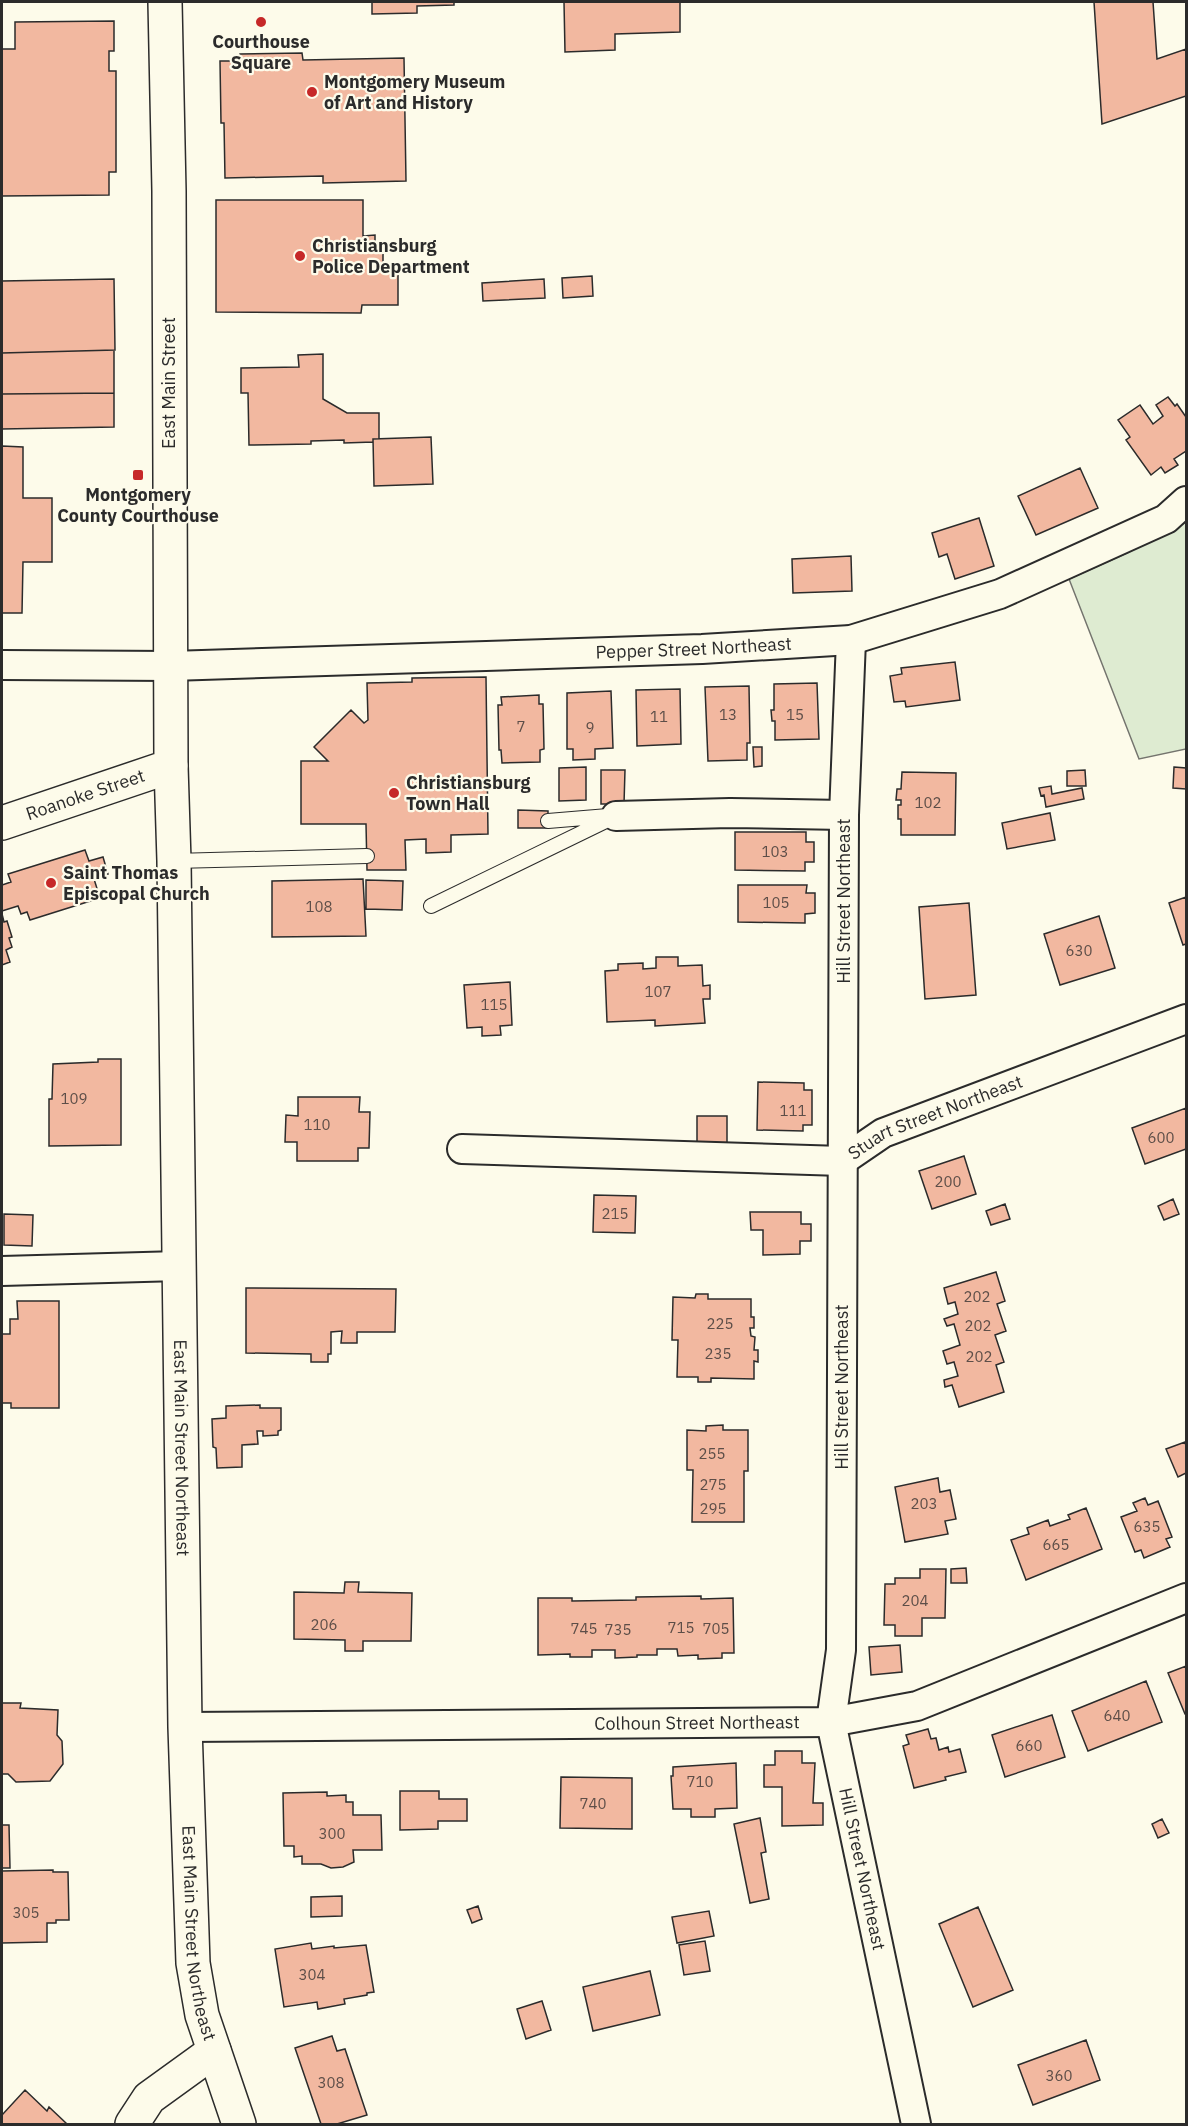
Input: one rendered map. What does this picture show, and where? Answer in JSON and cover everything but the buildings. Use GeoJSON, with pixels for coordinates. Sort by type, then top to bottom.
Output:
{"type":"FeatureCollection","features":[{"type":"Feature","properties":{"kind":"street","name":"East Main Street"},"geometry":{"type":"LineString","coordinates":[[165,2],[169,191],[171,765]]}},
{"type":"Feature","properties":{"kind":"street","name":"Pepper Street Northeast"},"geometry":{"type":"LineString","coordinates":[[2,665],[171,666],[702,649],[851,640],[1000,594],[1166,519],[1186,501]]}},
{"type":"Feature","properties":{"kind":"street","name":"Hill Street Northeast"},"geometry":{"type":"LineString","coordinates":[[851,640],[844,815],[841,1650],[831,1722],[916,2124]]}},
{"type":"Feature","properties":{"kind":"street","name":"Roanoke Street"},"geometry":{"type":"LineString","coordinates":[[2,823],[171,765]]}},
{"type":"Feature","properties":{"kind":"street","name":"East Main Street Northeast"},"geometry":{"type":"LineString","coordinates":[[171,765],[184,1726],[193,1963],[202,2014],[239,2124]]}},
{"type":"Feature","properties":{"kind":"street"},"geometry":{"type":"LineString","coordinates":[[616,816],[730,813],[844,815]]}},
{"type":"Feature","properties":{"kind":"street","name":"Stuart Street Northeast"},"geometry":{"type":"LineString","coordinates":[[462,1149],[842,1161],[883,1133],[1186,1019]]}},
{"type":"Feature","properties":{"kind":"street"},"geometry":{"type":"LineString","coordinates":[[2,1271],[179,1266]]}},
{"type":"Feature","properties":{"kind":"street","name":"Colhoun Street Northeast"},"geometry":{"type":"LineString","coordinates":[[184,1726],[831,1722],[917,1706],[1186,1598]]}},
{"type":"Feature","properties":{"kind":"street"},"geometry":{"type":"LineString","coordinates":[[132,2124],[149,2098],[214,2050]]}},
{"type":"Feature","properties":{"kind":"lane"},"geometry":{"type":"LineString","coordinates":[[548,821],[616,816]]}},
{"type":"Feature","properties":{"kind":"lane"},"geometry":{"type":"LineString","coordinates":[[431,906],[616,816]]}},
{"type":"Feature","properties":{"kind":"lane"},"geometry":{"type":"LineString","coordinates":[[174,861],[367,856]]}},
{"type":"Feature","properties":{"kind":"green space"},"geometry":{"type":"Polygon","coordinates":[[[1186,522],[1186,749],[1139,759],[1069,579],[1127,553],[1186,522]]]}},
{"type":"Feature","properties":{"kind":"place","name":"Courthouse Square"},"geometry":{"type":"Point","coordinates":[261,22]}},
{"type":"Feature","properties":{"kind":"place","name":"Montgomery Museum of Art and History"},"geometry":{"type":"Point","coordinates":[312,92]}},
{"type":"Feature","properties":{"kind":"place","name":"Christiansburg Police Department"},"geometry":{"type":"Point","coordinates":[300,256]}},
{"type":"Feature","properties":{"kind":"place","name":"Montgomery County Courthouse"},"geometry":{"type":"Point","coordinates":[138,475]}},
{"type":"Feature","properties":{"kind":"place","name":"Christiansburg Town Hall"},"geometry":{"type":"Point","coordinates":[394,793]}},
{"type":"Feature","properties":{"kind":"place","name":"Saint Thomas Episcopal Church"},"geometry":{"type":"Point","coordinates":[51,883]}}]}
